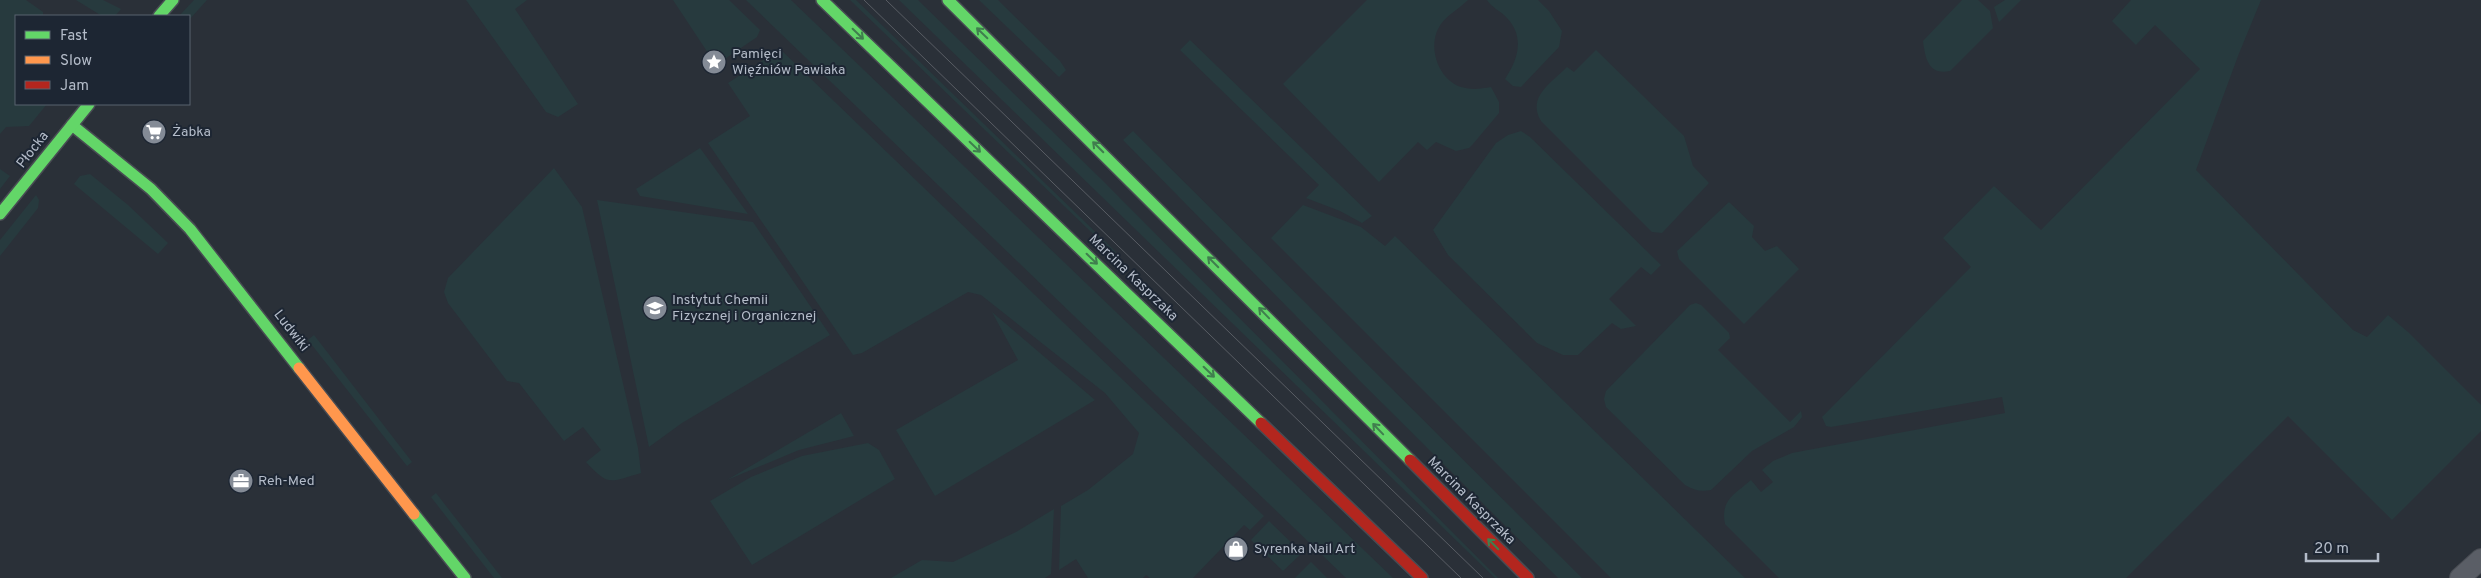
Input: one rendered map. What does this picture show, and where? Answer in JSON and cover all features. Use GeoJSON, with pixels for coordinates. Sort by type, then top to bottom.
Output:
{"type":"FeatureCollection","features":[{"type":"Feature","properties":{"kind":"main road"},"geometry":{"type":"LineString","coordinates":[[160,15],[173,0]]}},
{"type":"Feature","properties":{"kind":"main road","name":"Marcina Kasprzaka"},"geometry":{"type":"LineString","coordinates":[[822,0],[1422,578]]}},
{"type":"Feature","properties":{"kind":"main road","name":"Marcina Kasprzaka"},"geometry":{"type":"LineString","coordinates":[[948,0],[1528,578]]}},
{"type":"Feature","properties":{"kind":"main road","name":"Płocka"},"geometry":{"type":"LineString","coordinates":[[0,214],[87,105]]}},
{"type":"Feature","properties":{"kind":"main road","name":"Ludwiki"},"geometry":{"type":"LineString","coordinates":[[72,125],[151,189],[190,229],[465,578]]}},
{"type":"Feature","properties":{"kind":"street"},"geometry":{"type":"LineString","coordinates":[[2460,578],[2481,558]]}},
{"type":"Feature","properties":{"kind":"green space"},"geometry":{"type":"Polygon","coordinates":[[[0,0],[26,0],[43,12],[43,15],[15,15],[15,105],[46,105],[29,126],[6,127],[0,134],[0,0]]]}},
{"type":"Feature","properties":{"kind":"green space"},"geometry":{"type":"Polygon","coordinates":[[[76,0],[103,0],[121,9],[116,15],[100,15],[76,0]]]}},
{"type":"Feature","properties":{"kind":"green space"},"geometry":{"type":"Polygon","coordinates":[[[194,0],[207,0],[190,19],[190,15],[180,15],[194,0]]]}},
{"type":"Feature","properties":{"kind":"green space"},"geometry":{"type":"Polygon","coordinates":[[[466,0],[527,0],[515,9],[578,104],[558,117],[546,112],[466,0]]]}},
{"type":"Feature","properties":{"kind":"green space"},"geometry":{"type":"Polygon","coordinates":[[[673,0],[729,0],[760,30],[757,37],[716,65],[673,0]]]}},
{"type":"Feature","properties":{"kind":"green space"},"geometry":{"type":"Polygon","coordinates":[[[746,0],[791,0],[1393,578],[1346,578],[746,0]]]}},
{"type":"Feature","properties":{"kind":"green space"},"geometry":{"type":"Polygon","coordinates":[[[850,0],[856,0],[1116,252],[1114,254],[850,0]]]}},
{"type":"Feature","properties":{"kind":"green space"},"geometry":{"type":"Polygon","coordinates":[[[899,0],[918,0],[1101,179],[1498,578],[1495,578],[899,0]]]}},
{"type":"Feature","properties":{"kind":"green space"},"geometry":{"type":"Polygon","coordinates":[[[979,0],[998,0],[1060,61],[1066,70],[1059,77],[979,0]]]}},
{"type":"Feature","properties":{"kind":"green space"},"geometry":{"type":"Polygon","coordinates":[[[1367,0],[1468,0],[1441,24],[1435,37],[1435,54],[1441,71],[1453,83],[1469,89],[1491,87],[1499,102],[1499,113],[1469,148],[1456,151],[1436,142],[1427,150],[1418,142],[1379,182],[1283,84],[1367,0]]]}},
{"type":"Feature","properties":{"kind":"green space"},"geometry":{"type":"Polygon","coordinates":[[[1487,0],[1538,0],[1549,11],[1562,31],[1559,47],[1521,87],[1513,86],[1505,79],[1510,72],[1518,48],[1513,25],[1487,0]]]}},
{"type":"Feature","properties":{"kind":"green space"},"geometry":{"type":"Polygon","coordinates":[[[1962,0],[1978,0],[1990,11],[1993,28],[1950,71],[1937,71],[1929,64],[1923,41],[1962,0]]]}},
{"type":"Feature","properties":{"kind":"green space"},"geometry":{"type":"Polygon","coordinates":[[[2005,0],[2021,0],[1999,22],[1994,7],[2005,0]]]}},
{"type":"Feature","properties":{"kind":"green space"},"geometry":{"type":"Polygon","coordinates":[[[2131,0],[2261,0],[2196,170],[2353,330],[2367,337],[2388,315],[2408,332],[2481,405],[2481,431],[2392,520],[2288,416],[2126,578],[1779,578],[1725,524],[1724,516],[1730,498],[1751,480],[1761,492],[1773,482],[1762,470],[1773,461],[1792,453],[2005,413],[2002,397],[1831,427],[1826,426],[1822,417],[1971,267],[1943,238],[1994,186],[2041,230],[2200,69],[2155,25],[2136,45],[2112,21],[2131,0]]]}},
{"type":"Feature","properties":{"kind":"green space"},"geometry":{"type":"Polygon","coordinates":[[[1190,40],[1372,216],[1362,223],[1340,211],[1306,198],[1319,185],[1180,50],[1190,40]]]}},
{"type":"Feature","properties":{"kind":"green space"},"geometry":{"type":"Polygon","coordinates":[[[780,49],[1264,516],[1250,530],[1244,525],[1193,578],[1150,578],[1146,575],[1143,578],[1088,578],[1076,559],[1059,570],[1061,506],[1088,490],[1133,454],[1139,433],[1105,393],[981,295],[968,292],[862,353],[853,355],[708,143],[750,116],[728,83],[780,49]]]}},
{"type":"Feature","properties":{"kind":"green space"},"geometry":{"type":"Polygon","coordinates":[[[1596,50],[1684,136],[1693,166],[1709,183],[1662,233],[1652,232],[1541,121],[1537,112],[1537,105],[1542,91],[1567,67],[1574,72],[1596,50]]]}},
{"type":"Feature","properties":{"kind":"green space"},"geometry":{"type":"Polygon","coordinates":[[[1133,131],[1582,578],[1558,578],[1364,385],[1123,140],[1133,131]]]}},
{"type":"Feature","properties":{"kind":"green space"},"geometry":{"type":"Polygon","coordinates":[[[1521,131],[1530,137],[1661,265],[1651,275],[1641,267],[1609,299],[1636,326],[1621,329],[1612,323],[1578,355],[1563,355],[1537,343],[1448,255],[1433,230],[1496,143],[1508,135],[1521,131]]]}},
{"type":"Feature","properties":{"kind":"green space"},"geometry":{"type":"Polygon","coordinates":[[[700,148],[748,214],[640,196],[636,189],[700,148]]]}},
{"type":"Feature","properties":{"kind":"green space"},"geometry":{"type":"Polygon","coordinates":[[[554,168],[582,207],[638,448],[641,473],[616,480],[605,479],[600,476],[586,462],[601,450],[583,427],[564,441],[519,383],[507,381],[448,303],[444,292],[448,278],[554,168]]]}},
{"type":"Feature","properties":{"kind":"green space"},"geometry":{"type":"Polygon","coordinates":[[[0,169],[10,176],[0,189],[0,169]]]}},
{"type":"Feature","properties":{"kind":"green space"},"geometry":{"type":"Polygon","coordinates":[[[90,174],[128,205],[168,243],[158,254],[74,184],[80,176],[90,174]]]}},
{"type":"Feature","properties":{"kind":"green space"},"geometry":{"type":"Polygon","coordinates":[[[36,195],[39,200],[38,208],[0,256],[0,240],[36,195]]]}},
{"type":"Feature","properties":{"kind":"green space"},"geometry":{"type":"Polygon","coordinates":[[[597,200],[753,222],[830,335],[682,423],[649,447],[597,200]]]}},
{"type":"Feature","properties":{"kind":"green space"},"geometry":{"type":"Polygon","coordinates":[[[1729,202],[1754,226],[1752,237],[1765,251],[1777,246],[1799,269],[1744,324],[1679,259],[1677,251],[1729,202]]]}},
{"type":"Feature","properties":{"kind":"green space"},"geometry":{"type":"Polygon","coordinates":[[[1303,205],[1361,227],[1385,246],[1395,236],[1745,578],[1611,578],[1271,238],[1303,205]]]}},
{"type":"Feature","properties":{"kind":"green space"},"geometry":{"type":"Polygon","coordinates":[[[1696,303],[1701,305],[1729,333],[1730,338],[1718,350],[1790,422],[1801,411],[1802,417],[1794,427],[1752,451],[1711,490],[1704,491],[1685,485],[1606,407],[1604,399],[1606,391],[1690,305],[1696,303]]]}},
{"type":"Feature","properties":{"kind":"green space"},"geometry":{"type":"Polygon","coordinates":[[[992,312],[1095,400],[935,496],[896,430],[1018,360],[992,312]]]}},
{"type":"Feature","properties":{"kind":"green space"},"geometry":{"type":"Polygon","coordinates":[[[314,335],[412,462],[407,466],[308,340],[314,335]]]}},
{"type":"Feature","properties":{"kind":"green space"},"geometry":{"type":"Polygon","coordinates":[[[841,413],[854,436],[799,450],[727,480],[841,413]]]}},
{"type":"Feature","properties":{"kind":"green space"},"geometry":{"type":"Polygon","coordinates":[[[868,443],[879,450],[895,479],[752,565],[710,501],[751,477],[802,456],[868,443]]]}},
{"type":"Feature","properties":{"kind":"green space"},"geometry":{"type":"Polygon","coordinates":[[[436,493],[502,578],[494,578],[431,497],[436,493]]]}},
{"type":"Feature","properties":{"kind":"green space"},"geometry":{"type":"Polygon","coordinates":[[[1054,509],[1051,574],[1045,578],[891,578],[922,560],[953,562],[1016,532],[1054,509]]]}},
{"type":"Feature","properties":{"kind":"green space"},"geometry":{"type":"Polygon","coordinates":[[[1269,521],[1302,553],[1283,571],[1251,540],[1269,521]]]}},
{"type":"Feature","properties":{"kind":"green space"},"geometry":{"type":"Polygon","coordinates":[[[1311,562],[1327,578],[1295,578],[1311,562]]]}},
{"type":"Feature","properties":{"kind":"tram line"},"geometry":{"type":"LineString","coordinates":[[864,0],[1461,578]]}},
{"type":"Feature","properties":{"kind":"tram line"},"geometry":{"type":"LineString","coordinates":[[886,0],[1483,578]]}},
{"type":"Feature","properties":{"kind":"traffic: fast"},"geometry":{"type":"LineString","coordinates":[[160,15],[173,0]]}},
{"type":"Feature","properties":{"kind":"traffic: fast"},"geometry":{"type":"LineString","coordinates":[[822,0],[1261,423]]}},
{"type":"Feature","properties":{"kind":"traffic: fast"},"geometry":{"type":"LineString","coordinates":[[948,0],[1410,460]]}},
{"type":"Feature","properties":{"kind":"traffic: fast"},"geometry":{"type":"LineString","coordinates":[[0,214],[88,105]]}},
{"type":"Feature","properties":{"kind":"traffic: fast"},"geometry":{"type":"LineString","coordinates":[[72,125],[151,189],[190,229],[299,368]]}},
{"type":"Feature","properties":{"kind":"traffic: fast"},"geometry":{"type":"LineString","coordinates":[[414,514],[465,578]]}},
{"type":"Feature","properties":{"kind":"traffic: slow"},"geometry":{"type":"LineString","coordinates":[[299,368],[414,514]]}},
{"type":"Feature","properties":{"kind":"traffic: jam"},"geometry":{"type":"LineString","coordinates":[[1261,423],[1422,578]]}},
{"type":"Feature","properties":{"kind":"traffic: jam"},"geometry":{"type":"LineString","coordinates":[[1410,460],[1528,578]]}},
{"type":"Feature","properties":{"kind":"place","name":"Pamięci Więźniów Pawiaka"},"geometry":{"type":"Point","coordinates":[714,62]}},
{"type":"Feature","properties":{"kind":"place","name":"Żabka"},"geometry":{"type":"Point","coordinates":[154,132]}},
{"type":"Feature","properties":{"kind":"place","name":"Instytut Chemii Fizycznej i Organicznej"},"geometry":{"type":"Point","coordinates":[655,308]}},
{"type":"Feature","properties":{"kind":"place","name":"Reh-Med"},"geometry":{"type":"Point","coordinates":[241,481]}},
{"type":"Feature","properties":{"kind":"place","name":"Syrenka Nail Art"},"geometry":{"type":"Point","coordinates":[1236,549]}}]}
